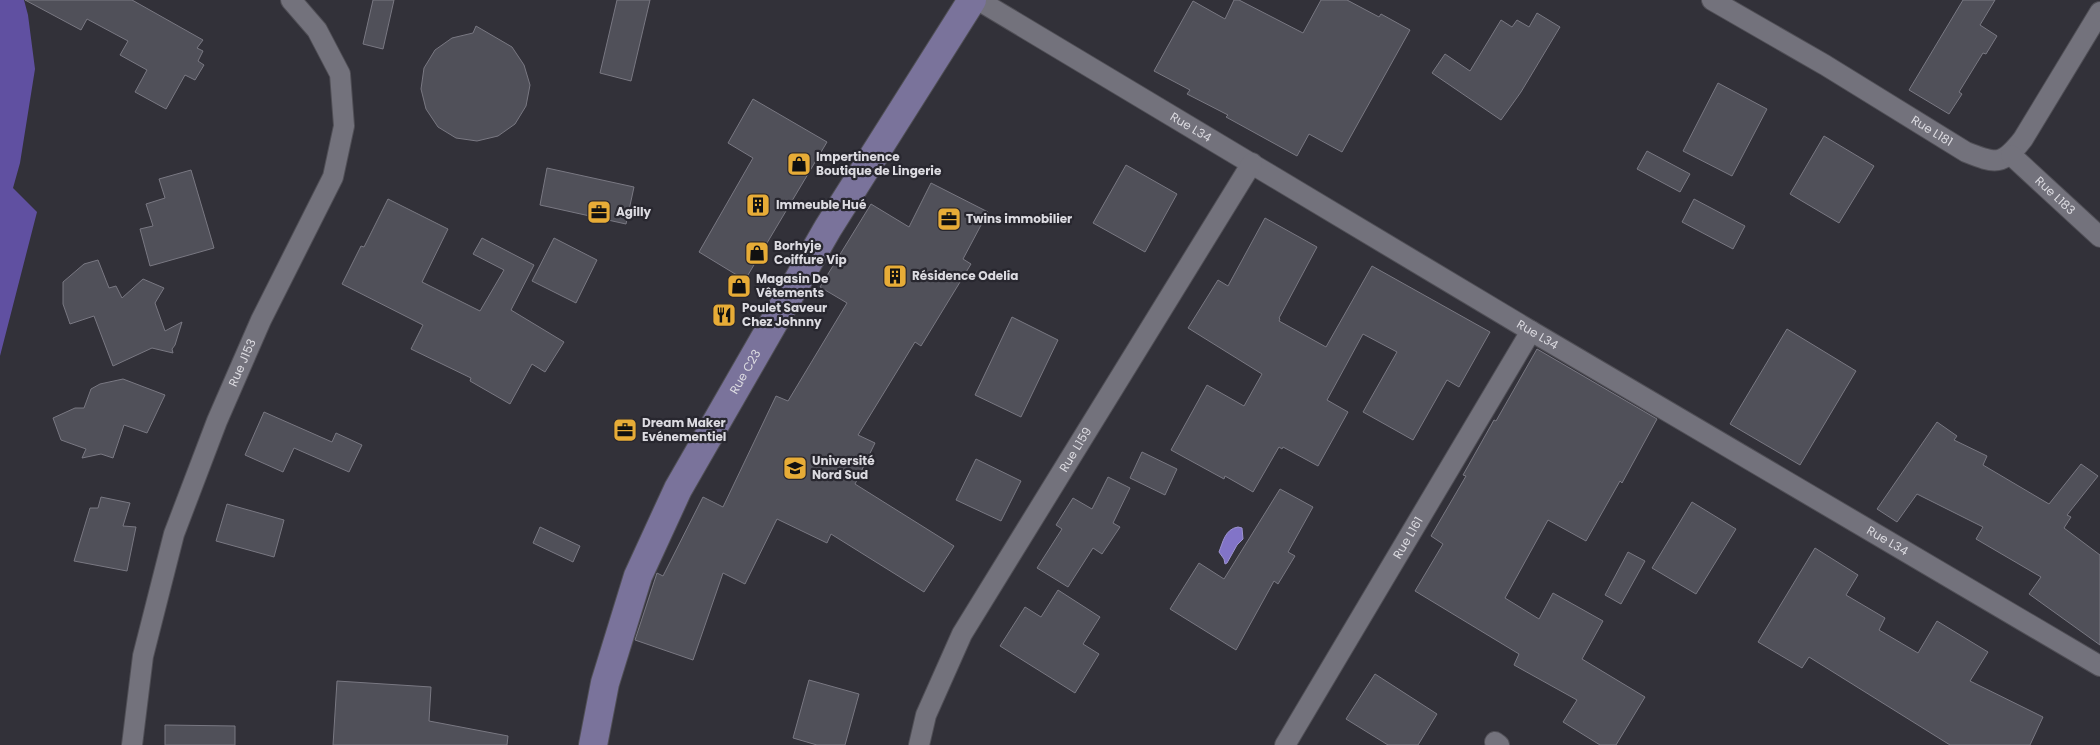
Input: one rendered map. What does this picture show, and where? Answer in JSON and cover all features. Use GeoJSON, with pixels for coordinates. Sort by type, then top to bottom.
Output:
{"type":"FeatureCollection","features":[{"type":"Feature","properties":{"kind":"street","name":"Rue J153"},"geometry":{"type":"LineString","coordinates":[[132,745],[142,656],[174,534],[217,421],[261,320],[333,177],[344,126],[340,74],[318,30],[292,0]]}},
{"type":"Feature","properties":{"kind":"street","name":"Rue C23"},"geometry":{"type":"LineString","coordinates":[[593,745],[605,683],[638,576],[678,489],[828,228],[972,0]]}},
{"type":"Feature","properties":{"kind":"street","name":"Rue L34"},"geometry":{"type":"LineString","coordinates":[[978,0],[1531,330],[2100,666]]}},
{"type":"Feature","properties":{"kind":"street","name":"Rue L181"},"geometry":{"type":"LineString","coordinates":[[1712,0],[1825,65],[1966,152],[1991,162],[2011,155]]}},
{"type":"Feature","properties":{"kind":"street"},"geometry":{"type":"LineString","coordinates":[[2011,155],[2024,139],[2100,12]]}},
{"type":"Feature","properties":{"kind":"street","name":"Rue L183"},"geometry":{"type":"LineString","coordinates":[[2011,155],[2100,237]]}},
{"type":"Feature","properties":{"kind":"street","name":"Rue L159"},"geometry":{"type":"LineString","coordinates":[[919,745],[926,714],[962,634],[1252,163]]}},
{"type":"Feature","properties":{"kind":"street","name":"Rue L161"},"geometry":{"type":"LineString","coordinates":[[1285,745],[1531,330]]}},
{"type":"Feature","properties":{"kind":"shaded area"},"geometry":{"type":"Polygon","coordinates":[[[0,0],[24,0],[28,15],[35,69],[20,163],[13,188],[37,212],[0,356],[0,0]]]}},
{"type":"Feature","properties":{"kind":"shaded area"},"geometry":{"type":"Polygon","coordinates":[[[1238,527],[1242,528],[1243,539],[1225,564],[1219,552],[1223,540],[1230,530],[1238,527]]]}},
{"type":"Feature","properties":{"kind":"building"},"geometry":{"type":"Polygon","coordinates":[[[25,0],[132,0],[203,40],[197,48],[203,51],[198,61],[204,65],[195,80],[185,75],[166,109],[135,92],[147,70],[120,55],[128,41],[87,19],[81,30],[25,0]]]}},
{"type":"Feature","properties":{"kind":"building"},"geometry":{"type":"Polygon","coordinates":[[[373,0],[394,0],[383,49],[363,44],[373,0]]]}},
{"type":"Feature","properties":{"kind":"building"},"geometry":{"type":"Polygon","coordinates":[[[617,0],[650,0],[631,81],[600,73],[617,0]]]}},
{"type":"Feature","properties":{"kind":"building"},"geometry":{"type":"Polygon","coordinates":[[[1234,0],[1239,0],[1303,33],[1321,0],[1347,0],[1379,17],[1381,14],[1410,30],[1342,152],[1309,134],[1297,156],[1226,117],[1228,115],[1187,94],[1190,90],[1154,71],[1193,1],[1225,19],[1234,0]]]}},
{"type":"Feature","properties":{"kind":"building"},"geometry":{"type":"Polygon","coordinates":[[[1963,0],[1995,0],[1980,25],[1997,36],[1986,54],[1983,53],[1959,92],[1962,94],[1949,114],[1909,90],[1963,0]]]}},
{"type":"Feature","properties":{"kind":"building"},"geometry":{"type":"Polygon","coordinates":[[[1537,13],[1560,27],[1521,92],[1501,120],[1432,73],[1445,54],[1470,71],[1501,20],[1512,27],[1517,20],[1529,27],[1537,13]]]}},
{"type":"Feature","properties":{"kind":"building"},"geometry":{"type":"Polygon","coordinates":[[[476,26],[512,47],[524,65],[530,85],[526,106],[515,124],[498,136],[477,141],[456,138],[438,127],[426,109],[421,89],[424,68],[435,50],[452,38],[473,33],[476,26]]]}},
{"type":"Feature","properties":{"kind":"building"},"geometry":{"type":"Polygon","coordinates":[[[1718,83],[1767,109],[1732,176],[1683,151],[1718,83]]]}},
{"type":"Feature","properties":{"kind":"building","name":"Immeuble Hué"},"geometry":{"type":"Polygon","coordinates":[[[753,99],[827,142],[745,280],[699,252],[753,158],[728,143],[753,99]]]}},
{"type":"Feature","properties":{"kind":"building"},"geometry":{"type":"Polygon","coordinates":[[[1824,136],[1874,166],[1839,223],[1790,194],[1824,136]]]}},
{"type":"Feature","properties":{"kind":"building"},"geometry":{"type":"Polygon","coordinates":[[[1647,151],[1690,174],[1680,192],[1637,169],[1647,151]]]}},
{"type":"Feature","properties":{"kind":"building"},"geometry":{"type":"Polygon","coordinates":[[[1126,165],[1177,194],[1145,252],[1093,223],[1126,165]]]}},
{"type":"Feature","properties":{"kind":"building"},"geometry":{"type":"Polygon","coordinates":[[[547,168],[634,187],[626,224],[540,205],[547,168]]]}},
{"type":"Feature","properties":{"kind":"building"},"geometry":{"type":"Polygon","coordinates":[[[191,170],[214,248],[150,266],[140,229],[153,226],[146,204],[165,198],[159,179],[191,170]]]}},
{"type":"Feature","properties":{"kind":"building"},"geometry":{"type":"Polygon","coordinates":[[[931,183],[988,212],[963,259],[971,264],[921,346],[915,342],[858,435],[875,443],[855,484],[954,546],[924,592],[831,534],[827,543],[777,519],[745,584],[723,573],[693,660],[635,640],[657,573],[663,576],[703,497],[723,507],[776,396],[788,401],[847,303],[820,287],[871,204],[909,227],[931,183]]]}},
{"type":"Feature","properties":{"kind":"building"},"geometry":{"type":"Polygon","coordinates":[[[388,199],[448,229],[422,282],[480,311],[504,270],[473,254],[482,238],[534,265],[511,310],[564,342],[545,372],[532,364],[510,404],[470,381],[471,378],[411,349],[423,325],[342,284],[361,246],[364,247],[388,199]]]}},
{"type":"Feature","properties":{"kind":"building"},"geometry":{"type":"Polygon","coordinates":[[[1694,199],[1745,226],[1733,249],[1682,222],[1694,199]]]}},
{"type":"Feature","properties":{"kind":"building"},"geometry":{"type":"Polygon","coordinates":[[[1265,218],[1317,247],[1279,321],[1326,347],[1372,266],[1490,332],[1459,387],[1447,380],[1413,440],[1363,412],[1397,352],[1363,334],[1327,400],[1348,412],[1318,466],[1283,447],[1282,449],[1279,447],[1253,492],[1225,476],[1224,479],[1171,450],[1207,385],[1244,406],[1262,374],[1188,328],[1218,280],[1228,286],[1265,218]]]}},
{"type":"Feature","properties":{"kind":"building"},"geometry":{"type":"Polygon","coordinates":[[[554,238],[597,260],[576,303],[532,281],[554,238]]]}},
{"type":"Feature","properties":{"kind":"building"},"geometry":{"type":"Polygon","coordinates":[[[98,260],[109,288],[116,286],[122,298],[143,279],[164,288],[155,303],[165,331],[182,322],[172,349],[173,353],[152,348],[113,366],[94,316],[70,324],[63,304],[63,282],[84,264],[98,260]]]}},
{"type":"Feature","properties":{"kind":"building"},"geometry":{"type":"Polygon","coordinates":[[[1012,317],[1058,340],[1021,417],[975,395],[1012,317]]]}},
{"type":"Feature","properties":{"kind":"building"},"geometry":{"type":"Polygon","coordinates":[[[1787,329],[1856,371],[1800,465],[1730,424],[1787,329]]]}},
{"type":"Feature","properties":{"kind":"building"},"geometry":{"type":"Polygon","coordinates":[[[1537,349],[1657,419],[1622,483],[1620,481],[1586,541],[1548,520],[1505,598],[1539,619],[1553,593],[1603,621],[1582,659],[1645,697],[1616,745],[1600,745],[1563,722],[1577,700],[1514,665],[1519,654],[1415,591],[1443,544],[1431,536],[1466,476],[1463,475],[1494,420],[1496,421],[1537,349]]]}},
{"type":"Feature","properties":{"kind":"building"},"geometry":{"type":"Polygon","coordinates":[[[123,379],[165,395],[147,433],[124,425],[113,458],[101,454],[82,458],[86,449],[61,440],[53,418],[75,408],[84,408],[91,389],[100,384],[123,379]]]}},
{"type":"Feature","properties":{"kind":"building"},"geometry":{"type":"Polygon","coordinates":[[[264,412],[332,442],[336,433],[362,445],[349,472],[294,448],[283,472],[245,455],[264,412]]]}},
{"type":"Feature","properties":{"kind":"building"},"geometry":{"type":"Polygon","coordinates":[[[1937,422],[1957,436],[1954,440],[1987,456],[1983,465],[2049,504],[2081,464],[2098,476],[2067,515],[2071,517],[2064,528],[2100,555],[2100,645],[2029,594],[2041,577],[1976,539],[1983,527],[1917,494],[1897,522],[1877,509],[1937,422]]]}},
{"type":"Feature","properties":{"kind":"building"},"geometry":{"type":"Polygon","coordinates":[[[1142,452],[1177,469],[1165,495],[1130,478],[1142,452]]]}},
{"type":"Feature","properties":{"kind":"building"},"geometry":{"type":"Polygon","coordinates":[[[976,459],[1021,481],[1001,521],[956,500],[976,459]]]}},
{"type":"Feature","properties":{"kind":"building"},"geometry":{"type":"Polygon","coordinates":[[[1108,477],[1130,488],[1113,523],[1120,527],[1102,554],[1093,548],[1068,587],[1037,568],[1062,529],[1056,525],[1073,498],[1092,509],[1108,477]]]}},
{"type":"Feature","properties":{"kind":"building"},"geometry":{"type":"Polygon","coordinates":[[[1280,489],[1313,507],[1288,552],[1295,556],[1278,584],[1274,581],[1236,650],[1170,609],[1199,563],[1224,579],[1280,489]]]}},
{"type":"Feature","properties":{"kind":"building"},"geometry":{"type":"Polygon","coordinates":[[[101,497],[130,503],[123,526],[136,527],[127,571],[74,561],[90,508],[98,508],[101,497]]]}},
{"type":"Feature","properties":{"kind":"building"},"geometry":{"type":"Polygon","coordinates":[[[1692,502],[1736,529],[1696,594],[1652,568],[1692,502]]]}},
{"type":"Feature","properties":{"kind":"building"},"geometry":{"type":"Polygon","coordinates":[[[227,504],[284,520],[274,557],[216,541],[227,504]]]}},
{"type":"Feature","properties":{"kind":"building"},"geometry":{"type":"Polygon","coordinates":[[[540,527],[580,546],[573,562],[533,543],[540,527]]]}},
{"type":"Feature","properties":{"kind":"building"},"geometry":{"type":"Polygon","coordinates":[[[1815,548],[1858,575],[1846,595],[1885,618],[1879,630],[1918,653],[1937,621],[1988,652],[1970,681],[2043,717],[2030,745],[1950,745],[1809,657],[1802,668],[1758,642],[1815,548]]]}},
{"type":"Feature","properties":{"kind":"building"},"geometry":{"type":"Polygon","coordinates":[[[1628,552],[1645,561],[1621,604],[1605,595],[1628,552]]]}},
{"type":"Feature","properties":{"kind":"building"},"geometry":{"type":"Polygon","coordinates":[[[1058,590],[1100,617],[1083,644],[1099,654],[1075,693],[1000,646],[1025,607],[1041,617],[1058,590]]]}},
{"type":"Feature","properties":{"kind":"building"},"geometry":{"type":"Polygon","coordinates":[[[1375,674],[1437,714],[1418,745],[1388,745],[1346,719],[1375,674]]]}},
{"type":"Feature","properties":{"kind":"building"},"geometry":{"type":"Polygon","coordinates":[[[809,680],[859,694],[845,745],[817,745],[793,738],[809,680]]]}},
{"type":"Feature","properties":{"kind":"building"},"geometry":{"type":"Polygon","coordinates":[[[337,681],[431,687],[429,721],[508,736],[507,745],[333,745],[337,681]]]}},
{"type":"Feature","properties":{"kind":"building"},"geometry":{"type":"Polygon","coordinates":[[[165,725],[235,726],[235,745],[165,745],[165,725]]]}},
{"type":"Feature","properties":{"kind":"place","name":"Impertinence Boutique de Lingerie"},"geometry":{"type":"Point","coordinates":[799,164]}},
{"type":"Feature","properties":{"kind":"place","name":"Immeuble Hué"},"geometry":{"type":"Point","coordinates":[758,205]}},
{"type":"Feature","properties":{"kind":"place","name":"Agilly"},"geometry":{"type":"Point","coordinates":[599,212]}},
{"type":"Feature","properties":{"kind":"place","name":"Twins immobilier"},"geometry":{"type":"Point","coordinates":[949,219]}},
{"type":"Feature","properties":{"kind":"place","name":"Borhyje Coiffure Vip"},"geometry":{"type":"Point","coordinates":[757,253]}},
{"type":"Feature","properties":{"kind":"place","name":"Résidence Odelia"},"geometry":{"type":"Point","coordinates":[895,276]}},
{"type":"Feature","properties":{"kind":"place","name":"Magasin De Vêtements"},"geometry":{"type":"Point","coordinates":[739,286]}},
{"type":"Feature","properties":{"kind":"place","name":"Poulet Saveur Chez Johnny"},"geometry":{"type":"Point","coordinates":[724,315]}},
{"type":"Feature","properties":{"kind":"place","name":"Dream Maker Evénementiel"},"geometry":{"type":"Point","coordinates":[625,430]}},
{"type":"Feature","properties":{"kind":"place","name":"Université Nord Sud"},"geometry":{"type":"Point","coordinates":[795,468]}}]}
